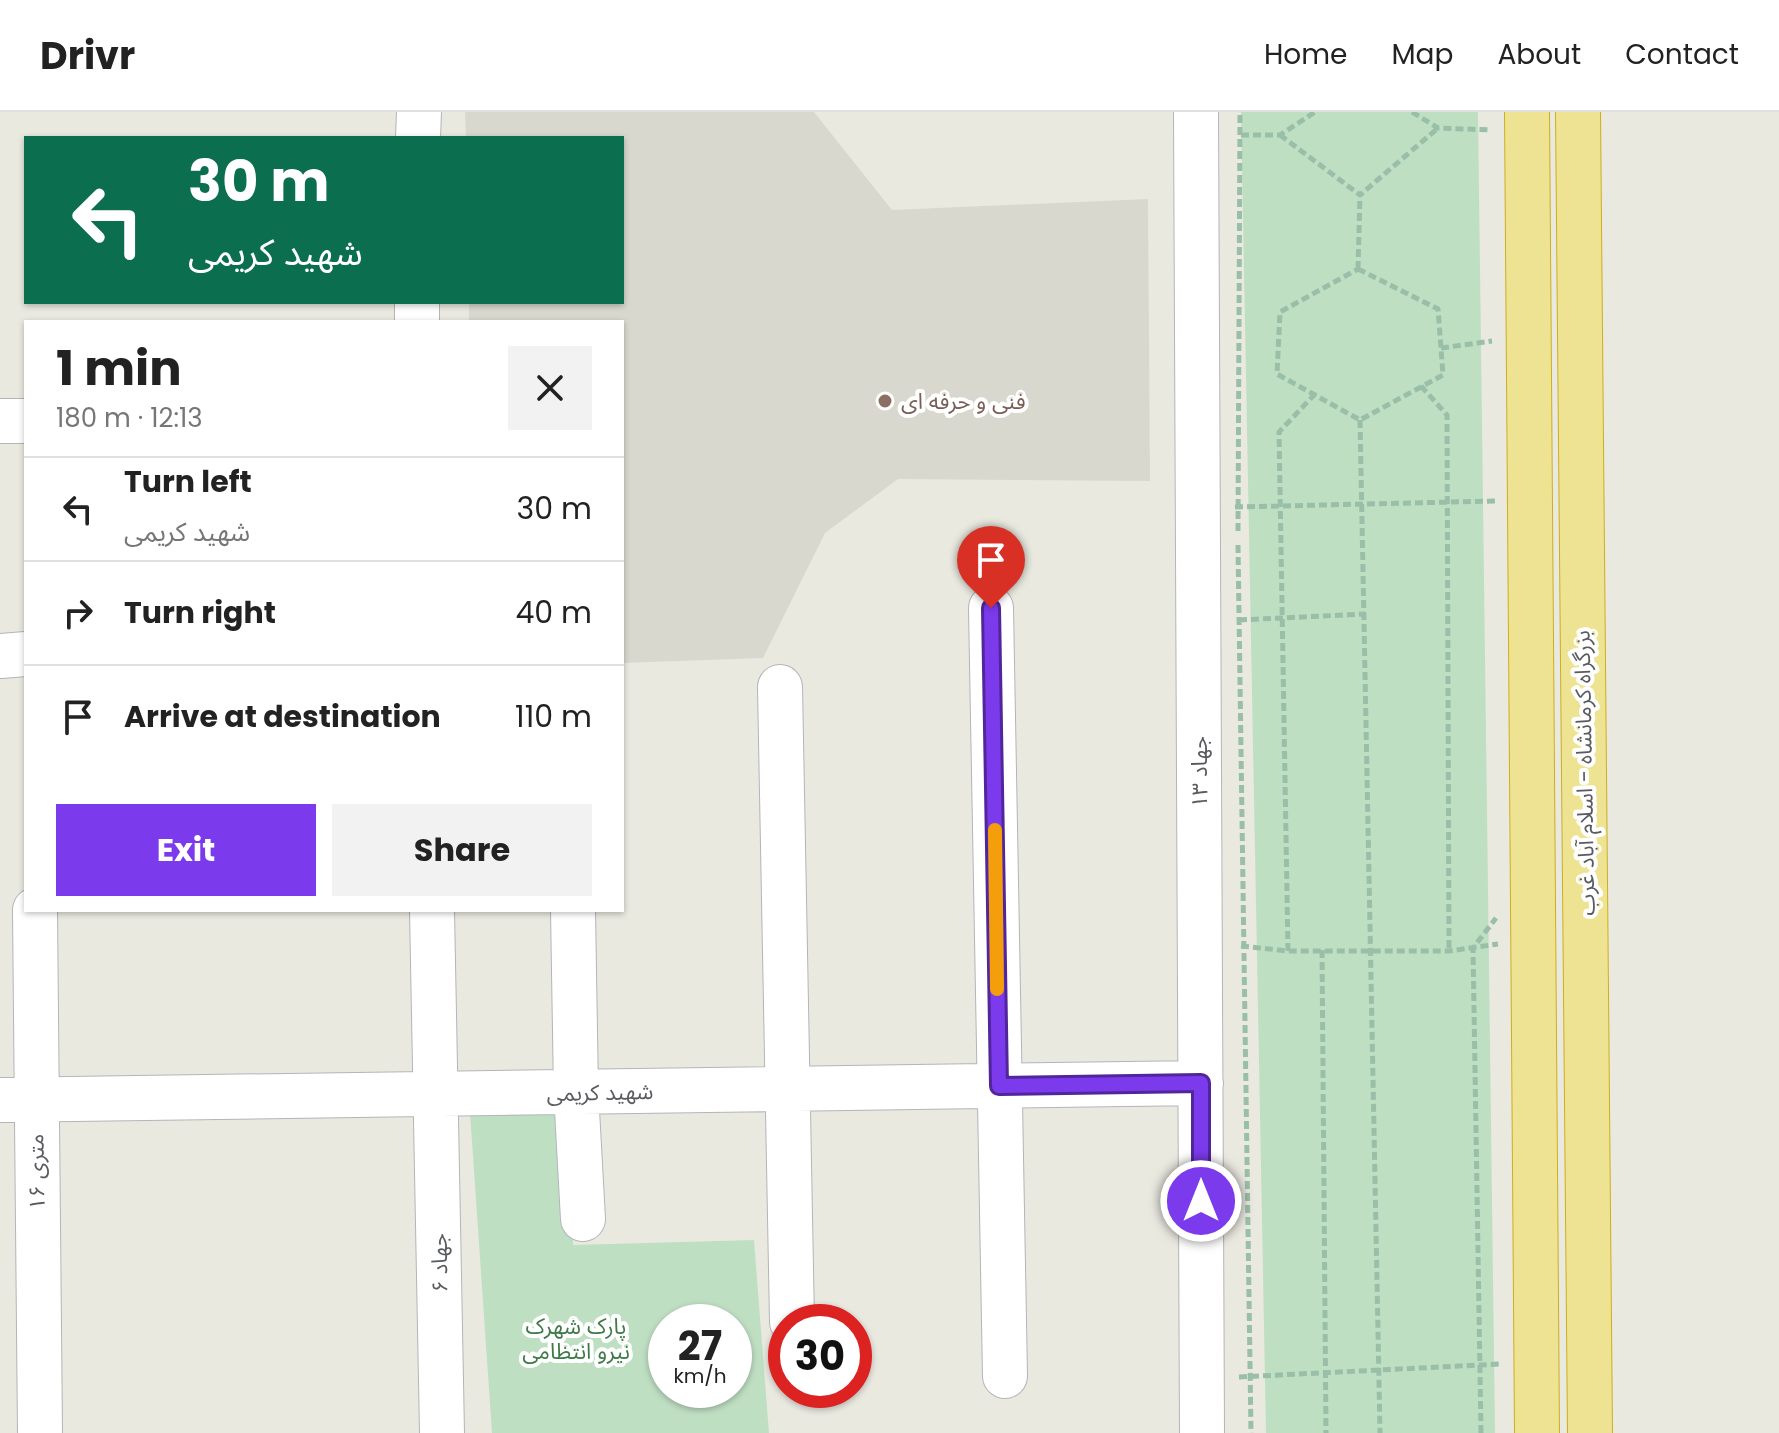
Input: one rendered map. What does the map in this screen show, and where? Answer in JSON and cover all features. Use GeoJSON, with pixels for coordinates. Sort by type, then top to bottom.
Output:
{"type":"FeatureCollection","features":[{"type":"Feature","properties":{"kind":"highway","name":"بزرگراه کرمانشاه - اسلام آباد غرب"},"geometry":{"type":"LineString","coordinates":[[1578,112],[1590,1433]]}},
{"type":"Feature","properties":{"kind":"highway"},"geometry":{"type":"LineString","coordinates":[[1503,121],[1503,500],[1533,938],[1537,1433]]}},
{"type":"Feature","properties":{"kind":"street"},"geometry":{"type":"LineString","coordinates":[[418,136],[419,112]]}},
{"type":"Feature","properties":{"kind":"street","name":"جهاد ۱۳"},"geometry":{"type":"LineString","coordinates":[[1196,125],[1218,506],[1219,619],[1200,947],[1202,1433]]}},
{"type":"Feature","properties":{"kind":"street"},"geometry":{"type":"LineString","coordinates":[[0,421],[24,421]]}},
{"type":"Feature","properties":{"kind":"street"},"geometry":{"type":"LineString","coordinates":[[991,608],[1005,1376]]}},
{"type":"Feature","properties":{"kind":"street"},"geometry":{"type":"LineString","coordinates":[[0,656],[24,654]]}},
{"type":"Feature","properties":{"kind":"street"},"geometry":{"type":"LineString","coordinates":[[780,687],[792,1304]]}},
{"type":"Feature","properties":{"kind":"street","name":"۱۶ متری"},"geometry":{"type":"LineString","coordinates":[[35,912],[18,1099],[40,1433]]}},
{"type":"Feature","properties":{"kind":"street","name":"جهاد ۶"},"geometry":{"type":"LineString","coordinates":[[432,912],[442,1433]]}},
{"type":"Feature","properties":{"kind":"street"},"geometry":{"type":"LineString","coordinates":[[573,912],[576,1092],[583,1219]]}},
{"type":"Feature","properties":{"kind":"street","name":"شهید کریمی"},"geometry":{"type":"LineString","coordinates":[[18,1099],[1201,1083]]}},
{"type":"Feature","properties":{"kind":"path"},"geometry":{"type":"LineString","coordinates":[[1240,112],[1242,135],[1218,506],[1219,619],[1244,946],[1251,1433]]}},
{"type":"Feature","properties":{"kind":"path"},"geometry":{"type":"LineString","coordinates":[[1196,125],[1242,135],[1280,135],[1315,112]]}},
{"type":"Feature","properties":{"kind":"path"},"geometry":{"type":"LineString","coordinates":[[1412,112],[1438,128]]}},
{"type":"Feature","properties":{"kind":"path"},"geometry":{"type":"LineString","coordinates":[[1358,269],[1360,195],[1438,128],[1503,121]]}},
{"type":"Feature","properties":{"kind":"path"},"geometry":{"type":"LineString","coordinates":[[1491,145],[1503,121]]}},
{"type":"Feature","properties":{"kind":"path"},"geometry":{"type":"LineString","coordinates":[[1280,135],[1360,195]]}},
{"type":"Feature","properties":{"kind":"path"},"geometry":{"type":"LineString","coordinates":[[1358,269],[1438,309],[1443,375],[1360,420]]}},
{"type":"Feature","properties":{"kind":"path"},"geometry":{"type":"LineString","coordinates":[[1358,269],[1280,312],[1277,374],[1360,420]]}},
{"type":"Feature","properties":{"kind":"path"},"geometry":{"type":"LineString","coordinates":[[1492,326],[1492,355]]}},
{"type":"Feature","properties":{"kind":"path"},"geometry":{"type":"LineString","coordinates":[[1441,348],[1492,341]]}},
{"type":"Feature","properties":{"kind":"path"},"geometry":{"type":"LineString","coordinates":[[1421,386],[1447,415],[1449,951]]}},
{"type":"Feature","properties":{"kind":"path"},"geometry":{"type":"LineString","coordinates":[[1288,951],[1279,432],[1315,394]]}},
{"type":"Feature","properties":{"kind":"path"},"geometry":{"type":"LineString","coordinates":[[1360,420],[1380,1433]]}},
{"type":"Feature","properties":{"kind":"path"},"geometry":{"type":"LineString","coordinates":[[1218,506],[1503,500]]}},
{"type":"Feature","properties":{"kind":"path"},"geometry":{"type":"LineString","coordinates":[[1219,619],[1365,614]]}},
{"type":"Feature","properties":{"kind":"path"},"geometry":{"type":"LineString","coordinates":[[1481,1433],[1473,948],[1496,919],[1496,904]]}},
{"type":"Feature","properties":{"kind":"path"},"geometry":{"type":"LineString","coordinates":[[1200,947],[1244,946],[1288,951],[1449,951],[1533,938]]}},
{"type":"Feature","properties":{"kind":"path"},"geometry":{"type":"LineString","coordinates":[[1322,950],[1326,1433]]}},
{"type":"Feature","properties":{"kind":"path"},"geometry":{"type":"LineString","coordinates":[[1202,1378],[1379,1372],[1537,1361]]}},
{"type":"Feature","properties":{"kind":"shaded area","name":"فنی و حرفه ای"},"geometry":{"type":"Polygon","coordinates":[[[465,112],[814,112],[892,210],[1148,199],[1150,481],[898,479],[825,533],[763,658],[624,663],[624,320],[469,320],[469,304],[624,304],[624,136],[466,136],[465,112]]]}},
{"type":"Feature","properties":{"kind":"green space"},"geometry":{"type":"Polygon","coordinates":[[[1241,112],[1478,112],[1495,1433],[1266,1433],[1241,112]]]}},
{"type":"Feature","properties":{"kind":"green space","name":"پارک شهرک نیرو انتظامی"},"geometry":{"type":"Polygon","coordinates":[[[576,1107],[573,1245],[754,1240],[769,1433],[492,1433],[470,1112],[576,1107]]]}},
{"type":"Feature","properties":{"kind":"slow traffic"},"geometry":{"type":"LineString","coordinates":[[995,830],[997,989]]}},
{"type":"Feature","properties":{"kind":"place","name":"فنی و حرفه ای"},"geometry":{"type":"Point","coordinates":[885,401]}},
{"type":"Feature","properties":{"kind":"route"},"geometry":{"type":"LineString","coordinates":[[991,608],[999,1086],[1201,1083],[1201,1201]]}}]}
